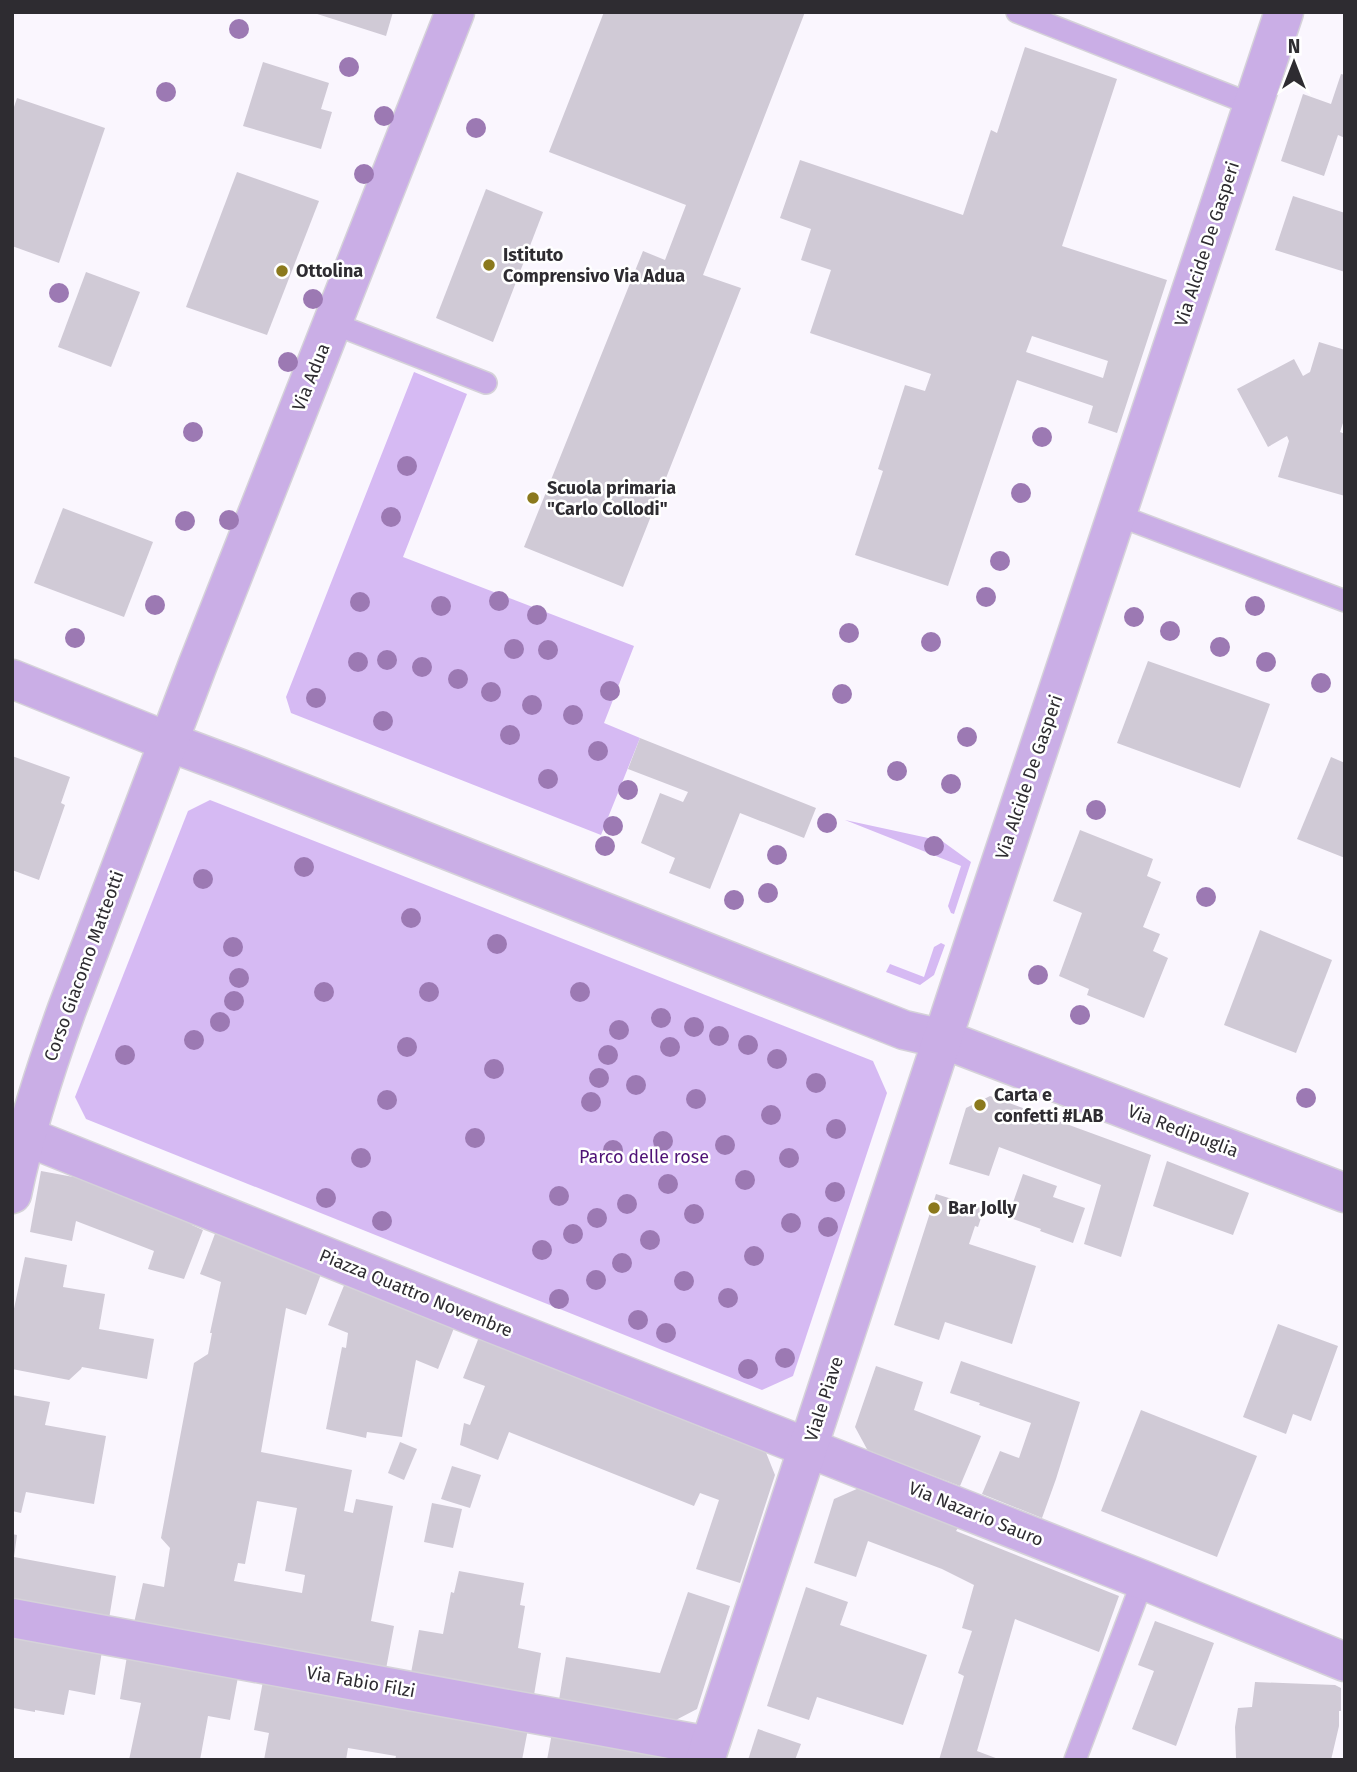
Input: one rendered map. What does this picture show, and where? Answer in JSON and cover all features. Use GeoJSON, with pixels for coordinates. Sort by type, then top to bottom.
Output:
{"type":"FeatureCollection","features":[{"type":"Feature","properties":{"kind":"street","name":"Via Adua"},"geometry":{"type":"LineString","coordinates":[[169,743],[455,12]]}},
{"type":"Feature","properties":{"kind":"street","name":"Via Alcide De Gasperi"},"geometry":{"type":"LineString","coordinates":[[943,1039],[1284,12]]}},
{"type":"Feature","properties":{"kind":"street"},"geometry":{"type":"LineString","coordinates":[[12,679],[904,1030],[943,1039]]}},
{"type":"Feature","properties":{"kind":"street","name":"Corso Giacomo Matteotti"},"geometry":{"type":"LineString","coordinates":[[12,1194],[25,1136],[47,1066],[169,743]]}},
{"type":"Feature","properties":{"kind":"street","name":"Via Redipuglia"},"geometry":{"type":"LineString","coordinates":[[943,1039],[1345,1193]]}},
{"type":"Feature","properties":{"kind":"street","name":"Viale Piave"},"geometry":{"type":"LineString","coordinates":[[707,1753],[943,1039]]}},
{"type":"Feature","properties":{"kind":"street","name":"Piazza Quattro Novembre"},"geometry":{"type":"LineString","coordinates":[[25,1136],[808,1447]]}},
{"type":"Feature","properties":{"kind":"street","name":"Via Nazario Sauro"},"geometry":{"type":"LineString","coordinates":[[808,1447],[1345,1662]]}},
{"type":"Feature","properties":{"kind":"street","name":"Via Fabio Filzi"},"geometry":{"type":"LineString","coordinates":[[12,1618],[707,1753]]}},
{"type":"Feature","properties":{"kind":"lane"},"geometry":{"type":"LineString","coordinates":[[1017,12],[1253,105]]}},
{"type":"Feature","properties":{"kind":"lane"},"geometry":{"type":"LineString","coordinates":[[332,323],[486,383]]}},
{"type":"Feature","properties":{"kind":"lane"},"geometry":{"type":"LineString","coordinates":[[1117,515],[1345,601]]}},
{"type":"Feature","properties":{"kind":"lane"},"geometry":{"type":"LineString","coordinates":[[1075,1760],[1143,1580]]}},
{"type":"Feature","properties":{"kind":"green space"},"geometry":{"type":"Polygon","coordinates":[[[414,372],[467,394],[403,557],[634,646],[604,723],[640,738],[601,835],[291,713],[286,697],[414,372]]]}},
{"type":"Feature","properties":{"kind":"green space","name":"Parco delle rose"},"geometry":{"type":"Polygon","coordinates":[[[210,800],[873,1061],[887,1093],[793,1376],[762,1390],[86,1119],[75,1097],[188,811],[210,800]]]}},
{"type":"Feature","properties":{"kind":"green space"},"geometry":{"type":"Polygon","coordinates":[[[845,820],[942,841],[971,862],[954,914],[948,906],[961,866],[845,820]]]}},
{"type":"Feature","properties":{"kind":"green space"},"geometry":{"type":"Polygon","coordinates":[[[941,943],[945,945],[934,975],[920,985],[886,972],[890,964],[924,977],[934,947],[941,943]]]}},
{"type":"Feature","properties":{"kind":"building"},"geometry":{"type":"Polygon","coordinates":[[[311,12],[393,12],[386,36],[311,12]]]}},
{"type":"Feature","properties":{"kind":"building"},"geometry":{"type":"Polygon","coordinates":[[[604,12],[805,12],[703,275],[741,288],[623,587],[524,547],[643,251],[665,260],[686,205],[549,152],[604,12]]]}},
{"type":"Feature","properties":{"kind":"building"},"geometry":{"type":"Polygon","coordinates":[[[1025,47],[1117,79],[1062,246],[1167,280],[1117,433],[1088,423],[1093,406],[1017,380],[948,586],[855,555],[883,471],[878,469],[905,385],[925,391],[931,374],[810,333],[831,270],[801,260],[811,229],[780,218],[800,160],[963,215],[991,130],[997,133],[1025,47]],[[1032,336],[1026,352],[1103,378],[1108,361],[1032,336]]]}},
{"type":"Feature","properties":{"kind":"building"},"geometry":{"type":"Polygon","coordinates":[[[263,62],[329,83],[321,109],[332,112],[321,149],[243,126],[263,62]]]}},
{"type":"Feature","properties":{"kind":"building"},"geometry":{"type":"Polygon","coordinates":[[[1341,74],[1345,75],[1345,138],[1338,135],[1324,176],[1281,161],[1303,94],[1331,104],[1341,74]]]}},
{"type":"Feature","properties":{"kind":"building"},"geometry":{"type":"Polygon","coordinates":[[[17,98],[105,128],[59,263],[12,246],[12,113],[17,98]]]}},
{"type":"Feature","properties":{"kind":"building"},"geometry":{"type":"Polygon","coordinates":[[[237,172],[319,201],[267,335],[186,307],[237,172]]]}},
{"type":"Feature","properties":{"kind":"building","name":"Istituto Comprensivo Via Adua"},"geometry":{"type":"Polygon","coordinates":[[[486,189],[543,212],[493,342],[436,318],[486,189]]]}},
{"type":"Feature","properties":{"kind":"building"},"geometry":{"type":"Polygon","coordinates":[[[1293,196],[1345,213],[1345,272],[1275,250],[1293,196]]]}},
{"type":"Feature","properties":{"kind":"building"},"geometry":{"type":"Polygon","coordinates":[[[86,272],[140,292],[111,367],[58,347],[86,272]]]}},
{"type":"Feature","properties":{"kind":"building"},"geometry":{"type":"Polygon","coordinates":[[[1319,342],[1345,350],[1345,417],[1340,432],[1345,434],[1345,496],[1278,477],[1289,441],[1287,436],[1268,447],[1237,389],[1294,359],[1303,376],[1310,372],[1319,342]]]}},
{"type":"Feature","properties":{"kind":"building"},"geometry":{"type":"Polygon","coordinates":[[[63,508],[153,542],[124,617],[34,583],[63,508]]]}},
{"type":"Feature","properties":{"kind":"building"},"geometry":{"type":"Polygon","coordinates":[[[1148,661],[1270,704],[1240,788],[1117,743],[1148,661]]]}},
{"type":"Feature","properties":{"kind":"building"},"geometry":{"type":"Polygon","coordinates":[[[640,738],[816,808],[804,838],[740,813],[710,889],[669,873],[675,858],[641,843],[660,793],[683,802],[688,792],[628,769],[640,738]]]}},
{"type":"Feature","properties":{"kind":"building"},"geometry":{"type":"Polygon","coordinates":[[[12,756],[70,777],[61,803],[65,805],[39,880],[12,870],[12,756]]]}},
{"type":"Feature","properties":{"kind":"building"},"geometry":{"type":"Polygon","coordinates":[[[1331,757],[1345,763],[1345,858],[1297,839],[1331,757]]]}},
{"type":"Feature","properties":{"kind":"building"},"geometry":{"type":"Polygon","coordinates":[[[1080,830],[1153,859],[1147,876],[1161,882],[1143,927],[1160,934],[1153,951],[1168,958],[1144,1018],[1087,995],[1089,989],[1059,976],[1082,913],[1053,901],[1080,830]]]}},
{"type":"Feature","properties":{"kind":"building"},"geometry":{"type":"Polygon","coordinates":[[[1260,930],[1332,960],[1296,1053],[1224,1025],[1260,930]]]}},
{"type":"Feature","properties":{"kind":"building"},"geometry":{"type":"Polygon","coordinates":[[[990,1096],[1151,1155],[1121,1257],[1084,1244],[1101,1185],[999,1147],[989,1176],[949,1164],[966,1108],[990,1096]]]}},
{"type":"Feature","properties":{"kind":"building"},"geometry":{"type":"Polygon","coordinates":[[[1167,1161],[1249,1193],[1233,1235],[1153,1206],[1167,1161]]]}},
{"type":"Feature","properties":{"kind":"building"},"geometry":{"type":"Polygon","coordinates":[[[41,1171],[79,1178],[193,1223],[192,1225],[203,1230],[184,1279],[148,1269],[154,1251],[76,1221],[72,1241],[30,1232],[41,1171]]]}},
{"type":"Feature","properties":{"kind":"building"},"geometry":{"type":"Polygon","coordinates":[[[1023,1174],[1057,1186],[1053,1197],[1085,1208],[1073,1243],[1008,1217],[1023,1174]]]}},
{"type":"Feature","properties":{"kind":"building"},"geometry":{"type":"Polygon","coordinates":[[[936,1194],[984,1209],[969,1244],[1036,1266],[1012,1344],[945,1322],[939,1340],[894,1325],[936,1194]]]}},
{"type":"Feature","properties":{"kind":"building"},"geometry":{"type":"Polygon","coordinates":[[[216,1231],[321,1274],[306,1315],[286,1308],[261,1452],[352,1470],[344,1511],[353,1513],[356,1499],[393,1506],[371,1621],[394,1626],[386,1669],[268,1647],[269,1645],[134,1623],[143,1583],[164,1587],[170,1548],[161,1538],[194,1363],[208,1354],[221,1282],[200,1274],[216,1231]],[[257,1501],[245,1564],[238,1563],[234,1581],[302,1593],[305,1575],[285,1571],[297,1508],[257,1501]]]}},
{"type":"Feature","properties":{"kind":"building"},"geometry":{"type":"Polygon","coordinates":[[[25,1257],[67,1265],[63,1287],[105,1294],[99,1329],[154,1339],[147,1379],[82,1367],[69,1380],[12,1369],[12,1318],[25,1257]]]}},
{"type":"Feature","properties":{"kind":"building"},"geometry":{"type":"Polygon","coordinates":[[[345,1283],[454,1328],[438,1369],[416,1360],[402,1437],[367,1432],[366,1438],[326,1429],[342,1347],[346,1348],[348,1333],[328,1325],[345,1283]]]}},
{"type":"Feature","properties":{"kind":"building"},"geometry":{"type":"Polygon","coordinates":[[[1278,1324],[1338,1346],[1311,1421],[1293,1414],[1286,1434],[1243,1417],[1278,1324]]]}},
{"type":"Feature","properties":{"kind":"building"},"geometry":{"type":"Polygon","coordinates":[[[479,1337],[723,1436],[724,1434],[765,1450],[775,1475],[740,1583],[696,1569],[719,1500],[700,1493],[694,1506],[509,1432],[498,1460],[460,1445],[464,1423],[470,1425],[485,1386],[463,1378],[479,1337]]]}},
{"type":"Feature","properties":{"kind":"building"},"geometry":{"type":"Polygon","coordinates":[[[961,1361],[1080,1402],[1042,1518],[982,1494],[1000,1451],[1019,1458],[1031,1423],[950,1393],[961,1361]]]}},
{"type":"Feature","properties":{"kind":"building"},"geometry":{"type":"Polygon","coordinates":[[[876,1366],[923,1382],[914,1410],[981,1436],[960,1486],[868,1451],[855,1427],[876,1366]]]}},
{"type":"Feature","properties":{"kind":"building"},"geometry":{"type":"Polygon","coordinates":[[[12,1395],[50,1402],[45,1425],[106,1436],[94,1504],[26,1492],[21,1513],[12,1511],[12,1395]]]}},
{"type":"Feature","properties":{"kind":"building"},"geometry":{"type":"Polygon","coordinates":[[[1141,1410],[1257,1456],[1217,1557],[1101,1511],[1141,1410]]]}},
{"type":"Feature","properties":{"kind":"building"},"geometry":{"type":"Polygon","coordinates":[[[400,1442],[417,1449],[404,1480],[388,1473],[400,1442]]]}},
{"type":"Feature","properties":{"kind":"building"},"geometry":{"type":"Polygon","coordinates":[[[452,1466],[481,1475],[470,1508],[441,1499],[452,1466]]]}},
{"type":"Feature","properties":{"kind":"building"},"geometry":{"type":"Polygon","coordinates":[[[859,1488],[958,1528],[956,1531],[1119,1596],[1099,1652],[1015,1619],[977,1751],[1001,1760],[939,1760],[964,1676],[958,1673],[972,1631],[962,1628],[974,1585],[942,1569],[868,1541],[856,1577],[814,1563],[834,1499],[859,1488]]]}},
{"type":"Feature","properties":{"kind":"building"},"geometry":{"type":"Polygon","coordinates":[[[432,1503],[462,1509],[453,1548],[424,1542],[432,1503]]]}},
{"type":"Feature","properties":{"kind":"building"},"geometry":{"type":"Polygon","coordinates":[[[12,1534],[17,1535],[14,1557],[116,1576],[109,1619],[12,1600],[12,1534]]]}},
{"type":"Feature","properties":{"kind":"building"},"geometry":{"type":"Polygon","coordinates":[[[459,1571],[524,1583],[520,1605],[525,1606],[518,1648],[541,1653],[534,1695],[411,1673],[419,1630],[443,1634],[451,1592],[454,1593],[459,1571]]]}},
{"type":"Feature","properties":{"kind":"building"},"geometry":{"type":"Polygon","coordinates":[[[806,1587],[848,1602],[840,1625],[927,1655],[903,1725],[817,1697],[809,1720],[767,1706],[806,1587]]]}},
{"type":"Feature","properties":{"kind":"building"},"geometry":{"type":"Polygon","coordinates":[[[688,1592],[730,1606],[697,1709],[674,1721],[559,1700],[566,1657],[660,1673],[688,1592]]]}},
{"type":"Feature","properties":{"kind":"building"},"geometry":{"type":"Polygon","coordinates":[[[1155,1621],[1214,1643],[1176,1746],[1132,1729],[1154,1671],[1138,1665],[1155,1621]]]}},
{"type":"Feature","properties":{"kind":"building"},"geometry":{"type":"Polygon","coordinates":[[[12,1632],[102,1651],[95,1695],[69,1690],[64,1715],[13,1708],[12,1632]]]}},
{"type":"Feature","properties":{"kind":"building"},"geometry":{"type":"Polygon","coordinates":[[[127,1656],[238,1677],[230,1720],[208,1716],[200,1760],[129,1760],[141,1703],[120,1699],[127,1656]]]}},
{"type":"Feature","properties":{"kind":"building"},"geometry":{"type":"Polygon","coordinates":[[[263,1681],[528,1729],[522,1760],[395,1760],[396,1756],[348,1748],[346,1760],[264,1760],[269,1733],[254,1730],[263,1681]]]}},
{"type":"Feature","properties":{"kind":"building"},"geometry":{"type":"Polygon","coordinates":[[[1255,1682],[1335,1685],[1341,1688],[1339,1726],[1331,1760],[1236,1758],[1235,1727],[1238,1708],[1252,1707],[1255,1682]]]}},
{"type":"Feature","properties":{"kind":"building"},"geometry":{"type":"Polygon","coordinates":[[[758,1729],[801,1744],[795,1760],[748,1760],[758,1729]]]}},
{"type":"Feature","properties":{"kind":"building"},"geometry":{"type":"Polygon","coordinates":[[[552,1733],[661,1753],[666,1760],[547,1760],[552,1733]]]}},
{"type":"Feature","properties":{"kind":"place","name":"Istituto Comprensivo Via Adua"},"geometry":{"type":"Point","coordinates":[489,265]}},
{"type":"Feature","properties":{"kind":"place","name":"Ottolina"},"geometry":{"type":"Point","coordinates":[282,271]}},
{"type":"Feature","properties":{"kind":"place","name":"Scuola primaria \"Carlo Collodi\""},"geometry":{"type":"Point","coordinates":[533,498]}},
{"type":"Feature","properties":{"kind":"place","name":"Carta e confetti #LAB"},"geometry":{"type":"Point","coordinates":[980,1105]}},
{"type":"Feature","properties":{"kind":"place","name":"Bar Jolly"},"geometry":{"type":"Point","coordinates":[934,1208]}}]}
